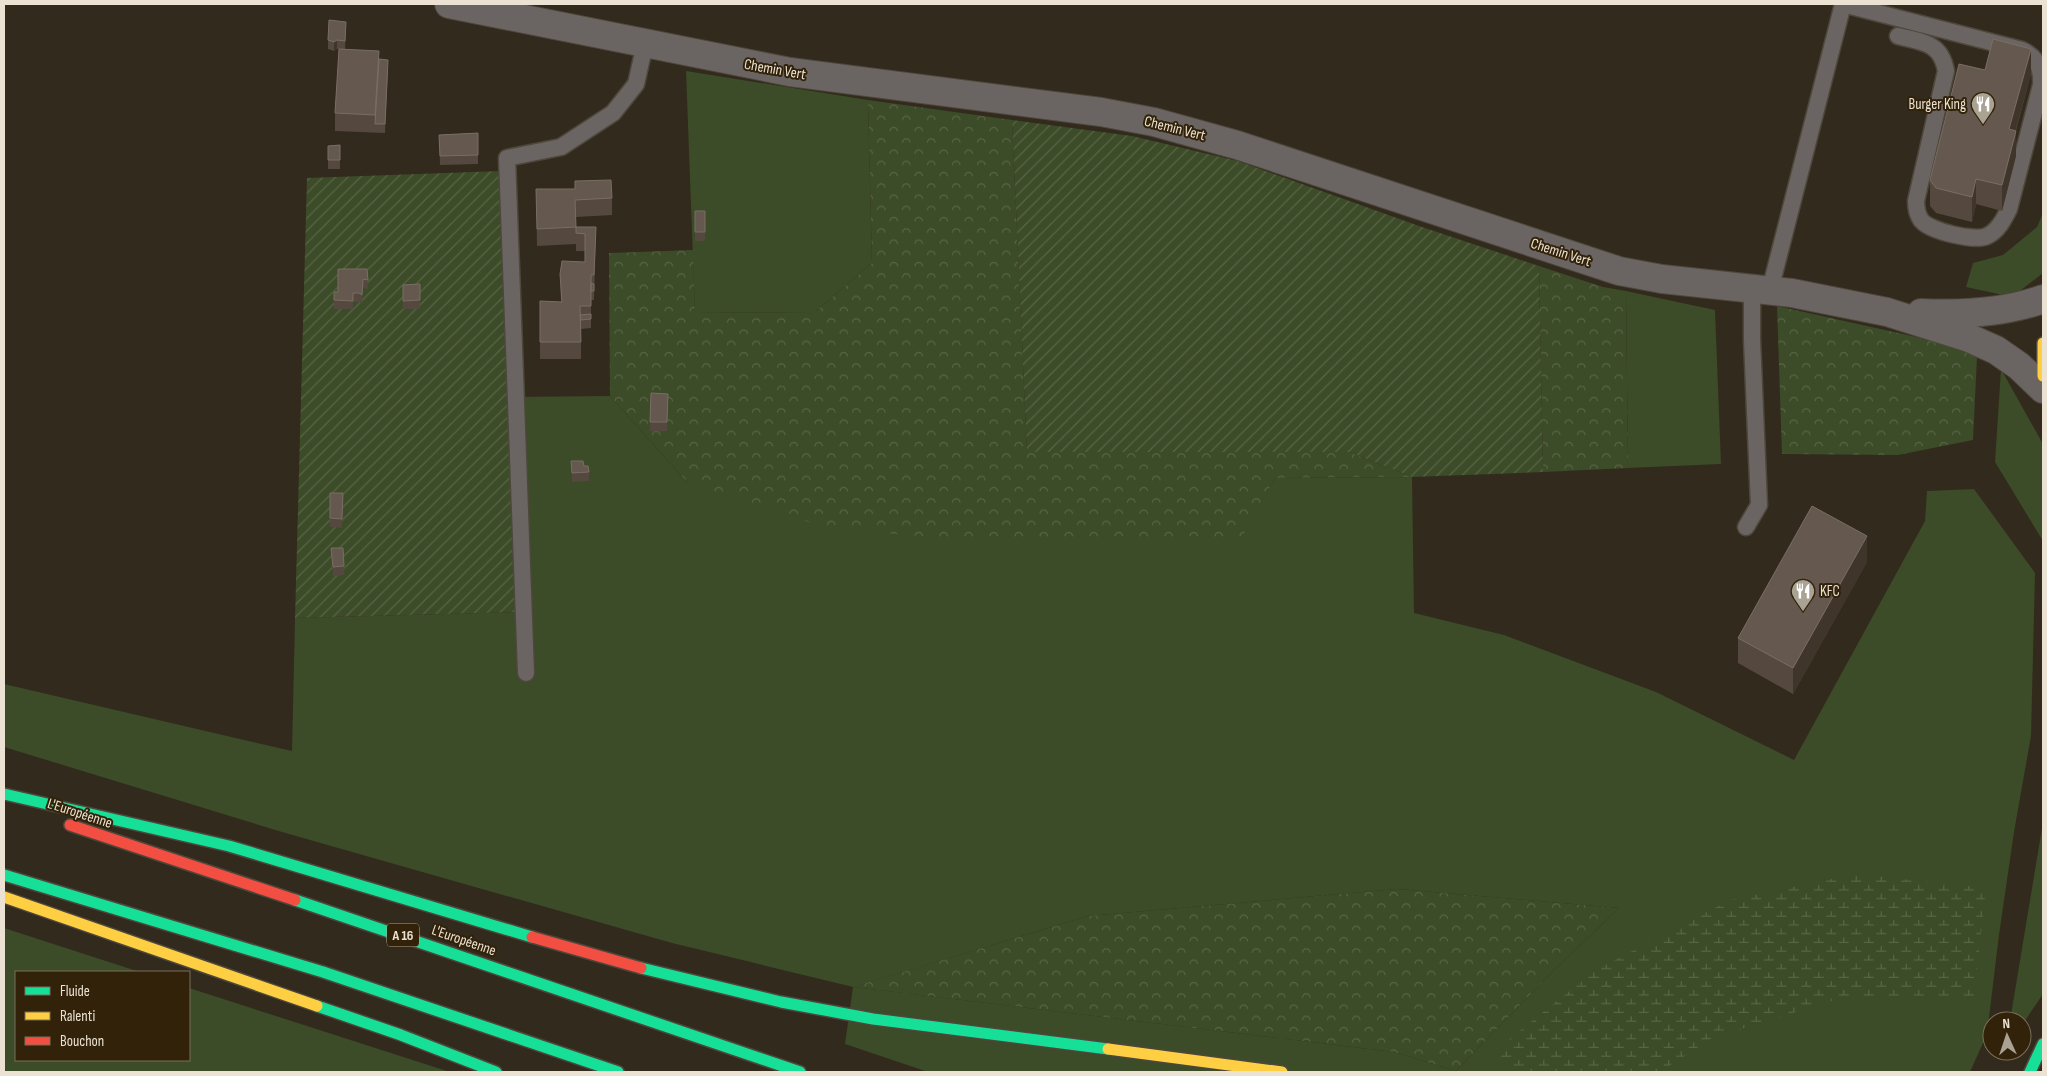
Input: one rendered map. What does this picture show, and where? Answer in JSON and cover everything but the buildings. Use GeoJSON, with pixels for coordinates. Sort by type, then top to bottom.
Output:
{"type":"FeatureCollection","features":[{"type":"Feature","properties":{"kind":"main road"},"geometry":{"type":"LineString","coordinates":[[2043,343],[2043,376]]}},
{"type":"Feature","properties":{"kind":"main road"},"geometry":{"type":"LineString","coordinates":[[4,794],[229,846],[633,966],[781,1002],[873,1019],[1282,1072]]}},
{"type":"Feature","properties":{"kind":"main road","name":"L'Européenne"},"geometry":{"type":"LineString","coordinates":[[4,803],[30,812]]}},
{"type":"Feature","properties":{"kind":"main road","name":"L'Européenne"},"geometry":{"type":"LineString","coordinates":[[56,821],[466,956],[800,1072]]}},
{"type":"Feature","properties":{"kind":"main road"},"geometry":{"type":"LineString","coordinates":[[4,875],[323,972],[618,1072]]}},
{"type":"Feature","properties":{"kind":"main road"},"geometry":{"type":"LineString","coordinates":[[4,897],[328,1010],[496,1072]]}},
{"type":"Feature","properties":{"kind":"main road"},"geometry":{"type":"LineString","coordinates":[[2030,1072],[2043,1044]]}},
{"type":"Feature","properties":{"kind":"street","name":"Chemin Vert"},"geometry":{"type":"LineString","coordinates":[[449,4],[645,44],[821,77],[1101,112],[1154,122],[1237,145],[1620,271],[1662,279],[1761,289],[1887,312]]}},
{"type":"Feature","properties":{"kind":"street"},"geometry":{"type":"LineString","coordinates":[[1887,312],[1977,313],[2018,308],[2043,299]]}},
{"type":"Feature","properties":{"kind":"street"},"geometry":{"type":"LineString","coordinates":[[1887,312],[1984,344],[2009,358],[2043,389]]}},
{"type":"Feature","properties":{"kind":"lane"},"geometry":{"type":"LineString","coordinates":[[1746,527],[1759,505],[1752,340],[1761,289],[1843,4],[2022,50],[2031,54],[2040,66],[2041,85],[2009,209],[1999,226],[1986,237],[1966,238],[1932,228],[1919,218],[1916,201],[1946,71],[1941,53],[1934,48],[1898,36]]}},
{"type":"Feature","properties":{"kind":"lane"},"geometry":{"type":"LineString","coordinates":[[526,673],[507,158],[561,147],[613,113],[636,84],[645,44]]}},
{"type":"Feature","properties":{"kind":"green space"},"geometry":{"type":"Polygon","coordinates":[[[686,71],[868,100],[872,263],[815,312],[695,313],[686,71]]]}},
{"type":"Feature","properties":{"kind":"green space"},"geometry":{"type":"Polygon","coordinates":[[[868,100],[1012,120],[1027,451],[1349,452],[1412,477],[1275,478],[1239,542],[963,540],[827,528],[687,482],[610,396],[609,253],[693,250],[695,313],[815,312],[872,263],[868,100]]]}},
{"type":"Feature","properties":{"kind":"green space"},"geometry":{"type":"Polygon","coordinates":[[[1012,120],[1132,136],[1238,161],[1422,227],[1539,266],[1543,472],[1412,477],[1349,452],[1027,452],[1012,120]]]}},
{"type":"Feature","properties":{"kind":"green space"},"geometry":{"type":"Polygon","coordinates":[[[501,171],[518,612],[295,618],[307,178],[501,171]]]}},
{"type":"Feature","properties":{"kind":"green space"},"geometry":{"type":"Polygon","coordinates":[[[2043,213],[2043,273],[2012,297],[1966,287],[1973,263],[2003,255],[2037,227],[2043,213]]]}},
{"type":"Feature","properties":{"kind":"green space"},"geometry":{"type":"Polygon","coordinates":[[[1539,266],[1603,287],[1626,291],[1628,468],[1543,472],[1539,266]]]}},
{"type":"Feature","properties":{"kind":"green space"},"geometry":{"type":"Polygon","coordinates":[[[1626,291],[1715,310],[1721,464],[1628,468],[1626,291]]]}},
{"type":"Feature","properties":{"kind":"green space"},"geometry":{"type":"Polygon","coordinates":[[[1777,306],[1948,344],[1977,357],[1973,440],[1898,455],[1782,454],[1777,306]]]}},
{"type":"Feature","properties":{"kind":"green space"},"geometry":{"type":"Polygon","coordinates":[[[2001,369],[2043,444],[2043,541],[1995,462],[2001,369]]]}},
{"type":"Feature","properties":{"kind":"green space"},"geometry":{"type":"Polygon","coordinates":[[[610,396],[687,482],[1238,542],[1275,478],[1412,477],[1414,613],[1504,635],[1656,692],[1794,760],[1925,521],[1927,491],[1974,489],[2035,573],[2031,736],[2014,832],[1990,1011],[1982,1011],[1982,1045],[1970,1072],[928,1072],[845,1044],[853,987],[672,943],[282,832],[4,747],[4,684],[292,751],[295,618],[518,612],[508,397],[610,396]],[[1397,889],[1088,916],[854,987],[1394,1052],[1456,1071],[1553,971],[1619,908],[1397,889]]]}},
{"type":"Feature","properties":{"kind":"green space"},"geometry":{"type":"Polygon","coordinates":[[[2043,822],[2043,994],[2031,1011],[2012,1011],[2043,822]]]}},
{"type":"Feature","properties":{"kind":"green space"},"geometry":{"type":"Polygon","coordinates":[[[1856,874],[1986,888],[1974,998],[1841,998],[1712,1038],[1660,1072],[1519,1072],[1493,1052],[1596,970],[1730,900],[1856,874]]]}},
{"type":"Feature","properties":{"kind":"green space"},"geometry":{"type":"Polygon","coordinates":[[[1397,889],[1619,908],[1553,971],[1456,1071],[1394,1052],[853,987],[1088,916],[1397,889]]]}},
{"type":"Feature","properties":{"kind":"green space"},"geometry":{"type":"Polygon","coordinates":[[[4,928],[137,971],[15,971],[15,1061],[190,1061],[190,988],[450,1072],[4,1072],[4,928]]]}},
{"type":"Feature","properties":{"kind":"traffic: fast"},"geometry":{"type":"LineString","coordinates":[[4,794],[229,846],[532,937]]}},
{"type":"Feature","properties":{"kind":"traffic: fast"},"geometry":{"type":"LineString","coordinates":[[4,875],[323,972],[618,1072]]}},
{"type":"Feature","properties":{"kind":"traffic: fast"},"geometry":{"type":"LineString","coordinates":[[295,900],[800,1072]]}},
{"type":"Feature","properties":{"kind":"traffic: fast"},"geometry":{"type":"LineString","coordinates":[[641,968],[781,1002],[873,1019],[1108,1049]]}},
{"type":"Feature","properties":{"kind":"traffic: fast"},"geometry":{"type":"LineString","coordinates":[[317,1006],[401,1035],[496,1072]]}},
{"type":"Feature","properties":{"kind":"traffic: fast"},"geometry":{"type":"LineString","coordinates":[[2030,1072],[2043,1044]]}},
{"type":"Feature","properties":{"kind":"traffic: slow"},"geometry":{"type":"LineString","coordinates":[[2043,343],[2043,376]]}},
{"type":"Feature","properties":{"kind":"traffic: slow"},"geometry":{"type":"LineString","coordinates":[[4,897],[317,1006]]}},
{"type":"Feature","properties":{"kind":"traffic: slow"},"geometry":{"type":"LineString","coordinates":[[1108,1049],[1282,1072]]}},
{"type":"Feature","properties":{"kind":"traffic: jam"},"geometry":{"type":"LineString","coordinates":[[70,825],[295,900]]}},
{"type":"Feature","properties":{"kind":"traffic: jam"},"geometry":{"type":"LineString","coordinates":[[532,937],[641,968]]}},
{"type":"Feature","properties":{"kind":"place","name":"Burger King"},"geometry":{"type":"Point","coordinates":[1983,125]}},
{"type":"Feature","properties":{"kind":"place","name":"KFC"},"geometry":{"type":"Point","coordinates":[1803,612]}}]}
